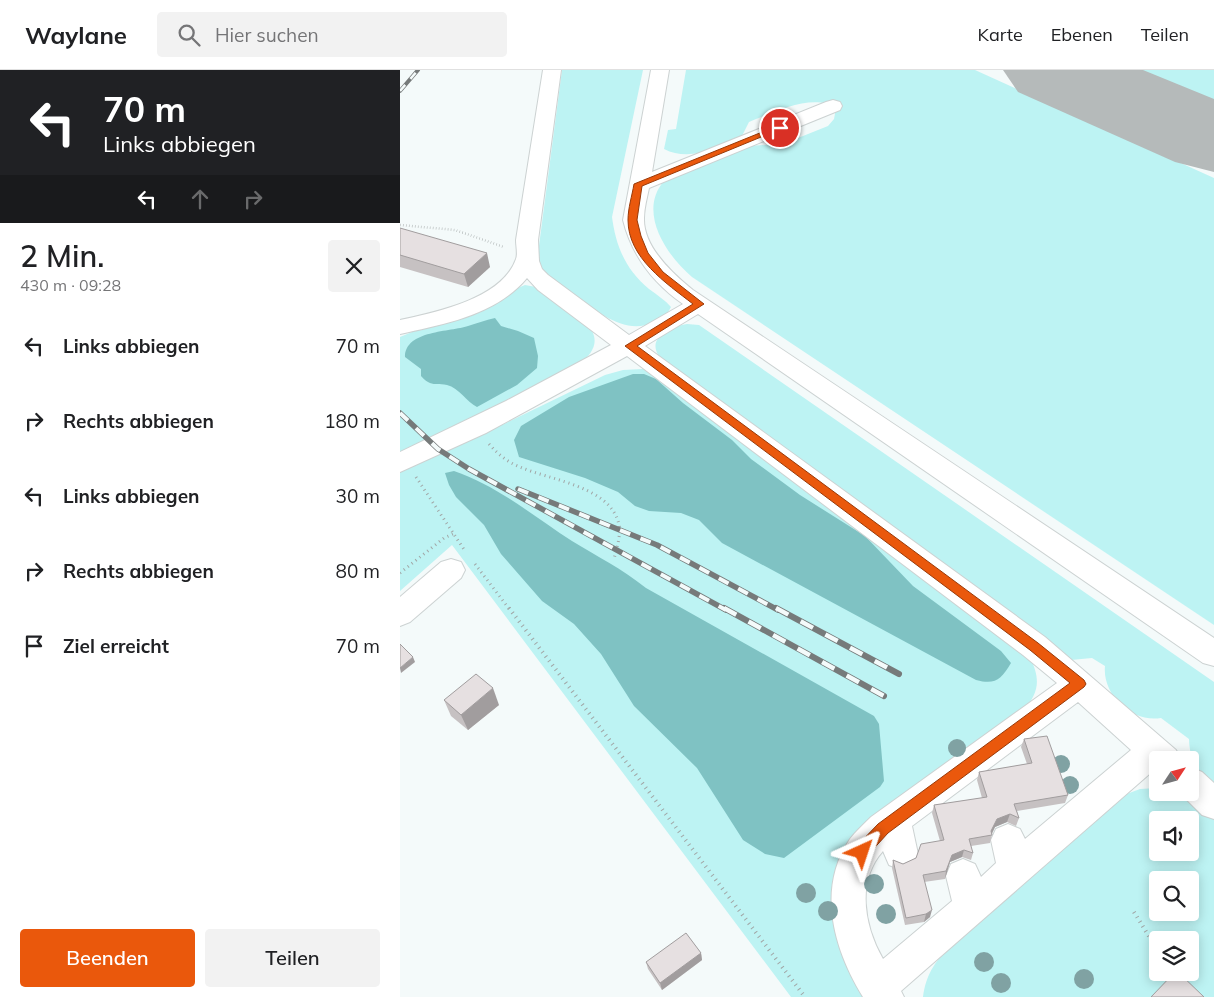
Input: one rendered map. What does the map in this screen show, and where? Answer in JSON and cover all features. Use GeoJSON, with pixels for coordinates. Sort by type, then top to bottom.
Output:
{"type":"FeatureCollection","features":[{"type":"Feature","properties":{"kind":"street"},"geometry":{"type":"LineString","coordinates":[[552,70],[527,240],[527,259],[531,271],[546,285],[1034,646],[1155,751]]}},
{"type":"Feature","properties":{"kind":"street"},"geometry":{"type":"LineString","coordinates":[[660,70],[632,220],[636,236],[644,253],[660,274],[699,304],[1214,654]]}},
{"type":"Feature","properties":{"kind":"street"},"geometry":{"type":"LineString","coordinates":[[638,184],[833,106]]}},
{"type":"Feature","properties":{"kind":"street"},"geometry":{"type":"LineString","coordinates":[[400,326],[448,316],[480,303],[514,280],[523,270],[527,259]]}},
{"type":"Feature","properties":{"kind":"street"},"geometry":{"type":"LineString","coordinates":[[408,459],[630,346],[699,304]]}},
{"type":"Feature","properties":{"kind":"street"},"geometry":{"type":"LineString","coordinates":[[400,614],[451,570]]}},
{"type":"Feature","properties":{"kind":"street"},"geometry":{"type":"LineString","coordinates":[[1080,684],[1028,735],[941,800],[894,820],[883,828],[862,852],[850,879],[848,909],[856,946],[881,992],[920,935],[967,891],[1057,817],[1149,762]]}},
{"type":"Feature","properties":{"kind":"street"},"geometry":{"type":"LineString","coordinates":[[1199,790],[1214,804]]}},
{"type":"Feature","properties":{"kind":"street"},"geometry":{"type":"LineString","coordinates":[[894,820],[901,854]]}},
{"type":"Feature","properties":{"kind":"path"},"geometry":{"type":"LineString","coordinates":[[400,225],[456,230],[503,246],[527,259]]}},
{"type":"Feature","properties":{"kind":"path"},"geometry":{"type":"LineString","coordinates":[[487,420],[484,431],[486,439],[491,448],[510,464],[592,493],[611,506],[617,515],[619,524],[614,559]]}},
{"type":"Feature","properties":{"kind":"path"},"geometry":{"type":"LineString","coordinates":[[408,459],[417,482],[453,534],[805,997]]}},
{"type":"Feature","properties":{"kind":"path"},"geometry":{"type":"LineString","coordinates":[[400,573],[444,538],[453,534]]}},
{"type":"Feature","properties":{"kind":"path"},"geometry":{"type":"LineString","coordinates":[[1134,912],[1149,937]]}},
{"type":"Feature","properties":{"kind":"shaded area"},"geometry":{"type":"Polygon","coordinates":[[[562,70],[643,70],[612,217],[619,248],[628,266],[641,282],[671,307],[664,316],[644,326],[623,324],[603,315],[555,281],[537,261],[562,70]]]}},
{"type":"Feature","properties":{"kind":"shaded area"},"geometry":{"type":"Polygon","coordinates":[[[686,70],[975,70],[1214,178],[1214,625],[692,277],[683,268],[665,246],[658,233],[654,219],[653,206],[656,193],[664,181],[746,146],[783,144],[828,126],[834,119],[836,108],[816,102],[781,109],[749,122],[741,138],[722,146],[693,154],[674,153],[664,149],[668,130],[676,129],[686,70]]]}},
{"type":"Feature","properties":{"kind":"shaded area"},"geometry":{"type":"Polygon","coordinates":[[[1140,70],[1214,70],[1214,101],[1140,70]]]}},
{"type":"Feature","properties":{"kind":"shaded area"},"geometry":{"type":"Polygon","coordinates":[[[525,285],[536,287],[592,331],[595,340],[593,349],[588,356],[580,363],[445,434],[400,454],[400,337],[525,285]]]}},
{"type":"Feature","properties":{"kind":"shaded area"},"geometry":{"type":"Polygon","coordinates":[[[495,318],[501,326],[534,338],[538,356],[537,368],[517,385],[477,407],[451,387],[428,382],[421,376],[421,369],[405,357],[407,348],[420,337],[495,318]]]}},
{"type":"Feature","properties":{"kind":"shaded area"},"geometry":{"type":"Polygon","coordinates":[[[687,324],[699,325],[1214,682],[1214,787],[1199,770],[1199,751],[1191,751],[1189,739],[1161,718],[1140,716],[1121,705],[1108,687],[1105,677],[1105,666],[1092,658],[1071,660],[662,360],[657,353],[657,340],[661,335],[673,328],[687,324]]]}},
{"type":"Feature","properties":{"kind":"shaded area"},"geometry":{"type":"Polygon","coordinates":[[[643,369],[1030,658],[1034,666],[1037,686],[1032,698],[1023,711],[858,842],[870,997],[791,997],[452,545],[400,591],[400,471],[498,422],[502,425],[605,375],[623,370],[643,369]]]}},
{"type":"Feature","properties":{"kind":"shaded area"},"geometry":{"type":"Polygon","coordinates":[[[633,374],[644,374],[656,379],[683,403],[732,440],[751,459],[800,495],[865,536],[913,586],[1001,651],[1011,663],[1004,674],[993,681],[976,680],[722,543],[699,520],[681,513],[649,511],[635,506],[618,492],[585,478],[519,457],[514,440],[521,426],[569,397],[633,374]]]}},
{"type":"Feature","properties":{"kind":"shaded area"},"geometry":{"type":"Polygon","coordinates":[[[454,471],[486,485],[515,502],[572,541],[628,574],[646,588],[874,716],[879,724],[884,781],[880,787],[784,858],[765,854],[743,840],[697,768],[634,706],[601,654],[574,624],[542,601],[501,554],[484,525],[456,497],[445,473],[454,471]]]}},
{"type":"Feature","properties":{"kind":"shaded area"},"geometry":{"type":"Polygon","coordinates":[[[1149,788],[1149,801],[1193,801],[1214,817],[1214,997],[923,997],[926,982],[932,970],[939,958],[949,947],[1124,795],[1140,789],[1149,788]]]}},
{"type":"Feature","properties":{"kind":"building"},"geometry":{"type":"Polygon","coordinates":[[[400,228],[487,253],[464,274],[400,255],[400,228]]]}},
{"type":"Feature","properties":{"kind":"building"},"geometry":{"type":"Polygon","coordinates":[[[400,644],[413,657],[400,668],[400,644]]]}},
{"type":"Feature","properties":{"kind":"building"},"geometry":{"type":"Polygon","coordinates":[[[476,674],[493,688],[461,715],[444,700],[476,674]]]}},
{"type":"Feature","properties":{"kind":"building"},"geometry":{"type":"Polygon","coordinates":[[[1047,736],[1068,795],[1014,804],[1019,818],[1010,814],[997,819],[991,831],[992,835],[969,839],[973,853],[964,850],[952,855],[946,871],[923,875],[932,910],[926,914],[906,918],[893,860],[903,864],[916,858],[921,844],[944,840],[934,805],[987,797],[979,772],[1032,763],[1024,739],[1047,736]]]}},
{"type":"Feature","properties":{"kind":"building"},"geometry":{"type":"Polygon","coordinates":[[[686,933],[701,953],[660,983],[646,962],[686,933]]]}},
{"type":"Feature","properties":{"kind":"building"},"geometry":{"type":"Polygon","coordinates":[[[1166,981],[1187,981],[1204,997],[1151,997],[1166,981]]]}},
{"type":"Feature","properties":{"kind":"runway"},"geometry":{"type":"LineString","coordinates":[[1054,70],[1214,139]]}},
{"type":"Feature","properties":{"kind":"railway"},"geometry":{"type":"LineString","coordinates":[[400,91],[418,70]]}},
{"type":"Feature","properties":{"kind":"railway"},"geometry":{"type":"LineString","coordinates":[[400,413],[438,449],[469,469],[726,610]]}},
{"type":"Feature","properties":{"kind":"railway"},"geometry":{"type":"LineString","coordinates":[[518,489],[657,545],[778,610]]}},
{"type":"Feature","properties":{"kind":"railway"},"geometry":{"type":"LineString","coordinates":[[724,608],[884,696]]}},
{"type":"Feature","properties":{"kind":"railway"},"geometry":{"type":"LineString","coordinates":[[776,608],[899,674]]}},
{"type":"Feature","properties":{"kind":"route"},"geometry":{"type":"LineString","coordinates":[[780,128],[638,184],[632,220],[636,236],[644,253],[660,274],[699,304],[630,346],[1034,646],[1080,684],[883,828],[862,852]]}}]}
